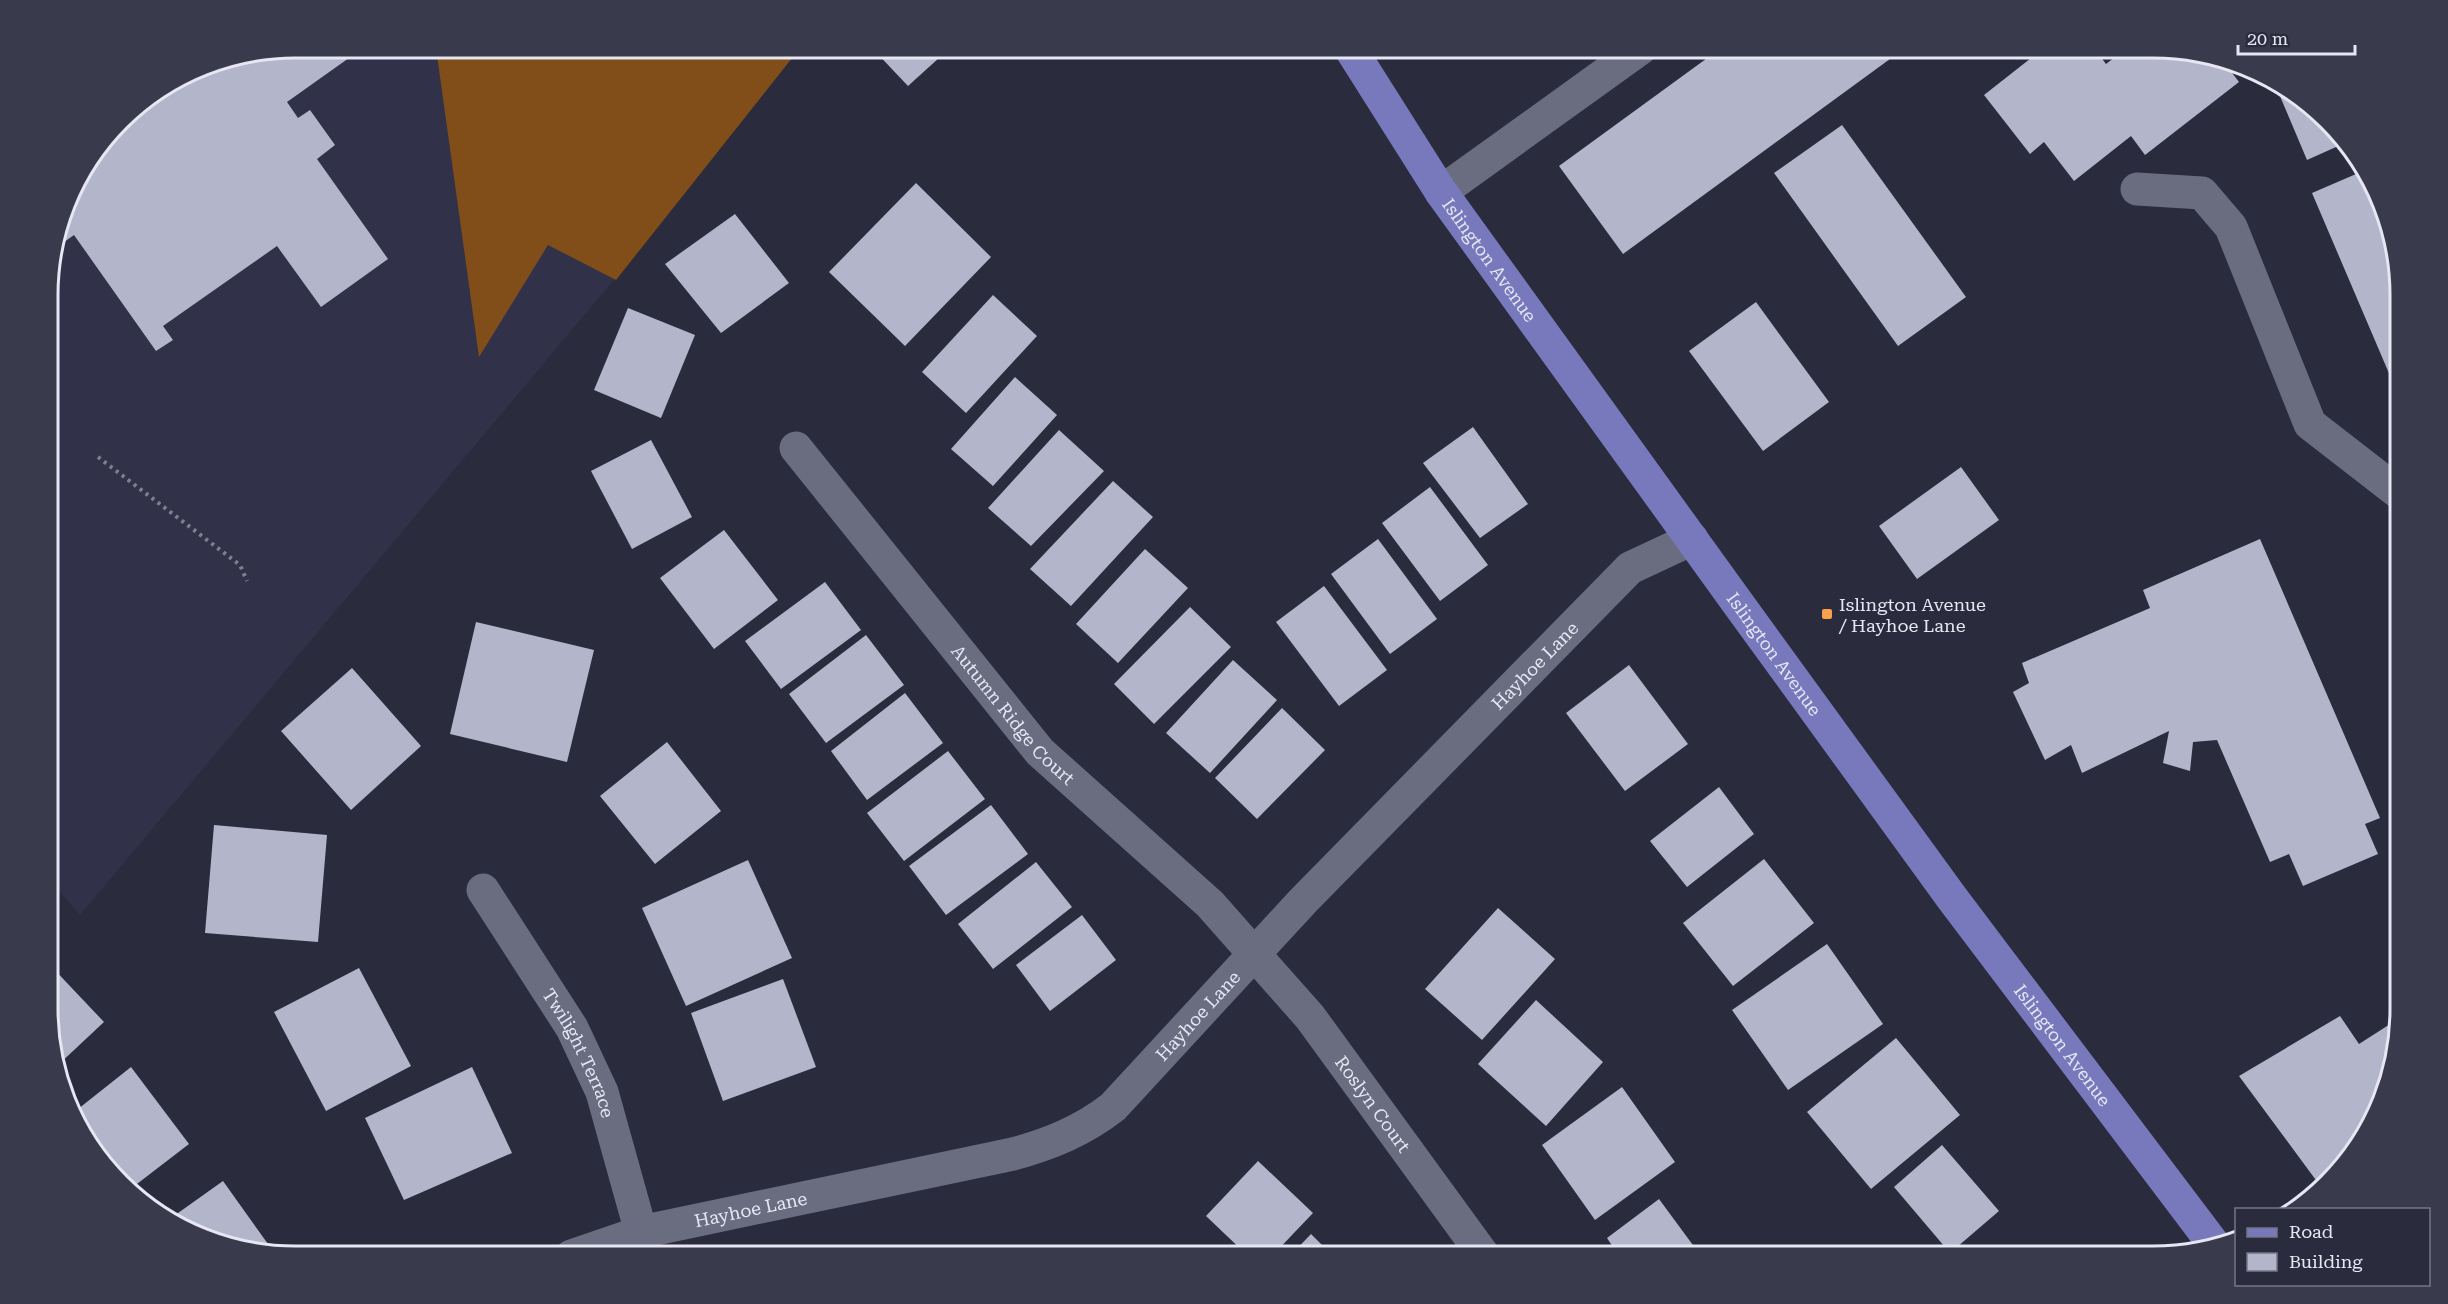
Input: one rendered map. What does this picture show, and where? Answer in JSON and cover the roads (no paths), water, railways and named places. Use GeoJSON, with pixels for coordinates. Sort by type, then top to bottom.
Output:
{"type":"FeatureCollection","features":[{"type":"Feature","properties":{"kind":"main road","name":"Islington Avenue"},"geometry":{"type":"LineString","coordinates":[[1356,58],[1441,192],[1692,539],[1952,898],[2210,1238]]}},
{"type":"Feature","properties":{"kind":"street"},"geometry":{"type":"LineString","coordinates":[[1441,192],[1627,58]]}},
{"type":"Feature","properties":{"kind":"street"},"geometry":{"type":"LineString","coordinates":[[2137,189],[2202,193],[2231,227],[2310,424],[2390,487]]}},
{"type":"Feature","properties":{"kind":"street","name":"Autumn Ridge Court"},"geometry":{"type":"LineString","coordinates":[[796,448],[1040,752],[1210,904],[1257,954]]}},
{"type":"Feature","properties":{"kind":"street","name":"Hayhoe Lane"},"geometry":{"type":"LineString","coordinates":[[600,1246],[641,1232],[1013,1154],[1069,1135],[1091,1124],[1113,1107],[1257,954],[1303,901],[1630,568],[1692,539]]}},
{"type":"Feature","properties":{"kind":"street","name":"Twilight Terrace"},"geometry":{"type":"LineString","coordinates":[[483,890],[572,1028],[602,1092],[641,1232]]}},
{"type":"Feature","properties":{"kind":"street","name":"Roslyn Court"},"geometry":{"type":"LineString","coordinates":[[1257,954],[1322,1030],[1477,1246]]}},
{"type":"Feature","properties":{"kind":"place","name":"Islington Avenue / Hayhoe Lane"},"geometry":{"type":"Point","coordinates":[1827,614]}}]}
